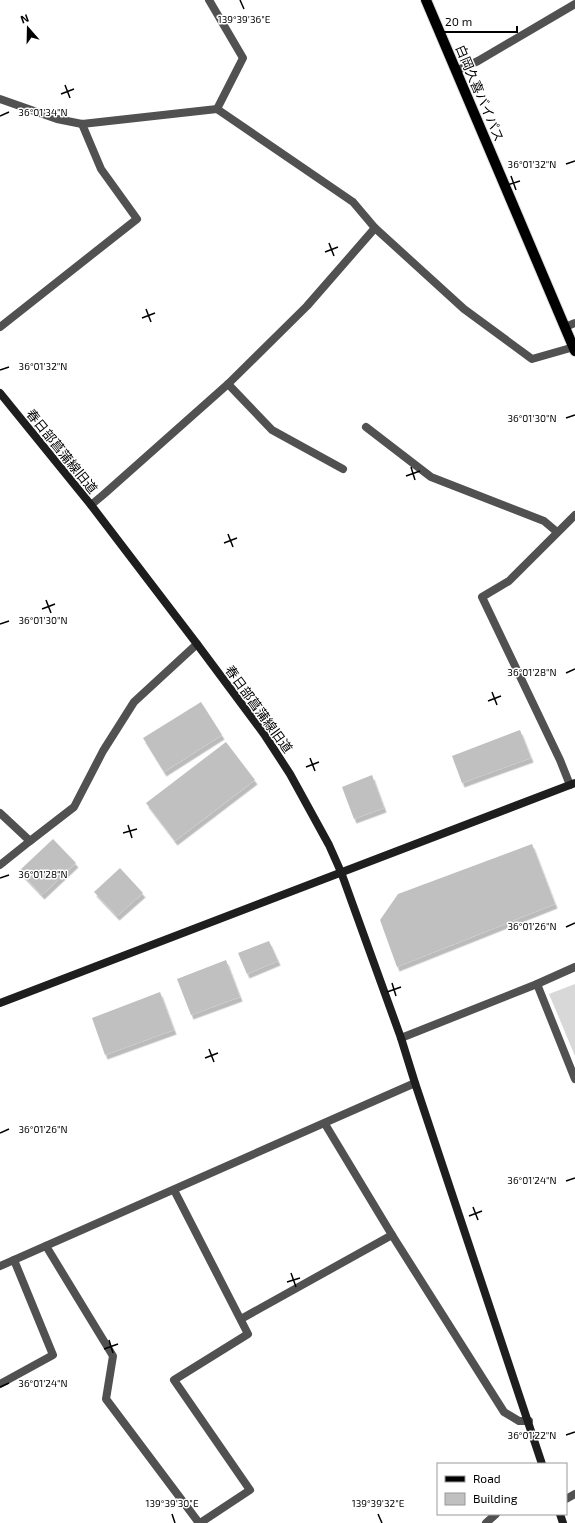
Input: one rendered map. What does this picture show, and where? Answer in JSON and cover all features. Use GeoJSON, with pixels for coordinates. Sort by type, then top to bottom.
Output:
{"type":"FeatureCollection","features":[{"type":"Feature","properties":{"kind":"main road","name":"白岡久喜バイパス"},"geometry":{"type":"LineString","coordinates":[[426,0],[574,349]]}},
{"type":"Feature","properties":{"kind":"street"},"geometry":{"type":"LineString","coordinates":[[209,0],[242,58],[217,110]]}},
{"type":"Feature","properties":{"kind":"street"},"geometry":{"type":"LineString","coordinates":[[456,71],[478,61],[575,4]]}},
{"type":"Feature","properties":{"kind":"street"},"geometry":{"type":"LineString","coordinates":[[0,99],[57,119],[82,124],[217,110],[354,202],[375,228],[464,309],[532,359],[574,349]]}},
{"type":"Feature","properties":{"kind":"street"},"geometry":{"type":"LineString","coordinates":[[0,327],[137,219],[101,169],[82,124]]}},
{"type":"Feature","properties":{"kind":"street"},"geometry":{"type":"LineString","coordinates":[[91,505],[228,384],[307,306],[375,228]]}},
{"type":"Feature","properties":{"kind":"street"},"geometry":{"type":"LineString","coordinates":[[565,327],[575,323]]}},
{"type":"Feature","properties":{"kind":"street"},"geometry":{"type":"LineString","coordinates":[[228,384],[272,430],[343,469]]}},
{"type":"Feature","properties":{"kind":"street","name":"春日部菖蒲線旧道"},"geometry":{"type":"LineString","coordinates":[[0,393],[91,505],[264,734],[290,774],[320,826],[341,872],[401,1038],[542,1463]]}},
{"type":"Feature","properties":{"kind":"street"},"geometry":{"type":"LineString","coordinates":[[366,428],[432,477],[544,521],[557,532]]}},
{"type":"Feature","properties":{"kind":"street"},"geometry":{"type":"LineString","coordinates":[[0,1003],[573,784],[482,597],[509,581],[575,515]]}},
{"type":"Feature","properties":{"kind":"street"},"geometry":{"type":"LineString","coordinates":[[0,864],[74,807],[103,751],[134,702],[197,644]]}},
{"type":"Feature","properties":{"kind":"street"},"geometry":{"type":"LineString","coordinates":[[0,813],[30,841]]}},
{"type":"Feature","properties":{"kind":"street"},"geometry":{"type":"LineString","coordinates":[[401,1038],[537,984],[575,967]]}},
{"type":"Feature","properties":{"kind":"street"},"geometry":{"type":"LineString","coordinates":[[537,984],[575,1078]]}},
{"type":"Feature","properties":{"kind":"street"},"geometry":{"type":"LineString","coordinates":[[0,1266],[325,1124],[415,1083]]}},
{"type":"Feature","properties":{"kind":"street"},"geometry":{"type":"LineString","coordinates":[[325,1124],[392,1235],[504,1412],[519,1421],[529,1421]]}},
{"type":"Feature","properties":{"kind":"street"},"geometry":{"type":"LineString","coordinates":[[46,1246],[113,1356],[106,1399],[200,1523],[250,1490],[174,1380],[248,1334],[174,1190]]}},
{"type":"Feature","properties":{"kind":"street"},"geometry":{"type":"LineString","coordinates":[[241,1319],[392,1235]]}},
{"type":"Feature","properties":{"kind":"street"},"geometry":{"type":"LineString","coordinates":[[0,1384],[53,1355],[14,1260]]}},
{"type":"Feature","properties":{"kind":"street"},"geometry":{"type":"LineString","coordinates":[[486,1523],[495,1515]]}},
{"type":"Feature","properties":{"kind":"shaded area"},"geometry":{"type":"Polygon","coordinates":[[[575,984],[575,1056],[549,994],[575,984]]]}},
{"type":"Feature","properties":{"kind":"building"},"geometry":{"type":"Polygon","coordinates":[[[201,702],[222,735],[164,772],[143,738],[201,702]]]}},
{"type":"Feature","properties":{"kind":"building"},"geometry":{"type":"Polygon","coordinates":[[[520,730],[531,758],[462,783],[452,756],[520,730]]]}},
{"type":"Feature","properties":{"kind":"building"},"geometry":{"type":"Polygon","coordinates":[[[226,742],[255,780],[175,841],[146,803],[226,742]]]}},
{"type":"Feature","properties":{"kind":"building"},"geometry":{"type":"Polygon","coordinates":[[[372,775],[384,808],[354,819],[342,787],[372,775]]]}},
{"type":"Feature","properties":{"kind":"building"},"geometry":{"type":"Polygon","coordinates":[[[53,839],[76,863],[42,895],[19,871],[53,839]]]}},
{"type":"Feature","properties":{"kind":"building"},"geometry":{"type":"Polygon","coordinates":[[[532,844],[555,904],[397,967],[380,920],[398,894],[532,844]]]}},
{"type":"Feature","properties":{"kind":"building"},"geometry":{"type":"Polygon","coordinates":[[[120,868],[143,893],[117,916],[94,892],[120,868]]]}},
{"type":"Feature","properties":{"kind":"building"},"geometry":{"type":"Polygon","coordinates":[[[269,941],[278,961],[247,974],[238,953],[269,941]]]}},
{"type":"Feature","properties":{"kind":"building"},"geometry":{"type":"Polygon","coordinates":[[[226,960],[240,997],[191,1015],[177,979],[226,960]]]}},
{"type":"Feature","properties":{"kind":"building"},"geometry":{"type":"Polygon","coordinates":[[[160,992],[174,1030],[105,1055],[92,1018],[160,992]]]}}]}
